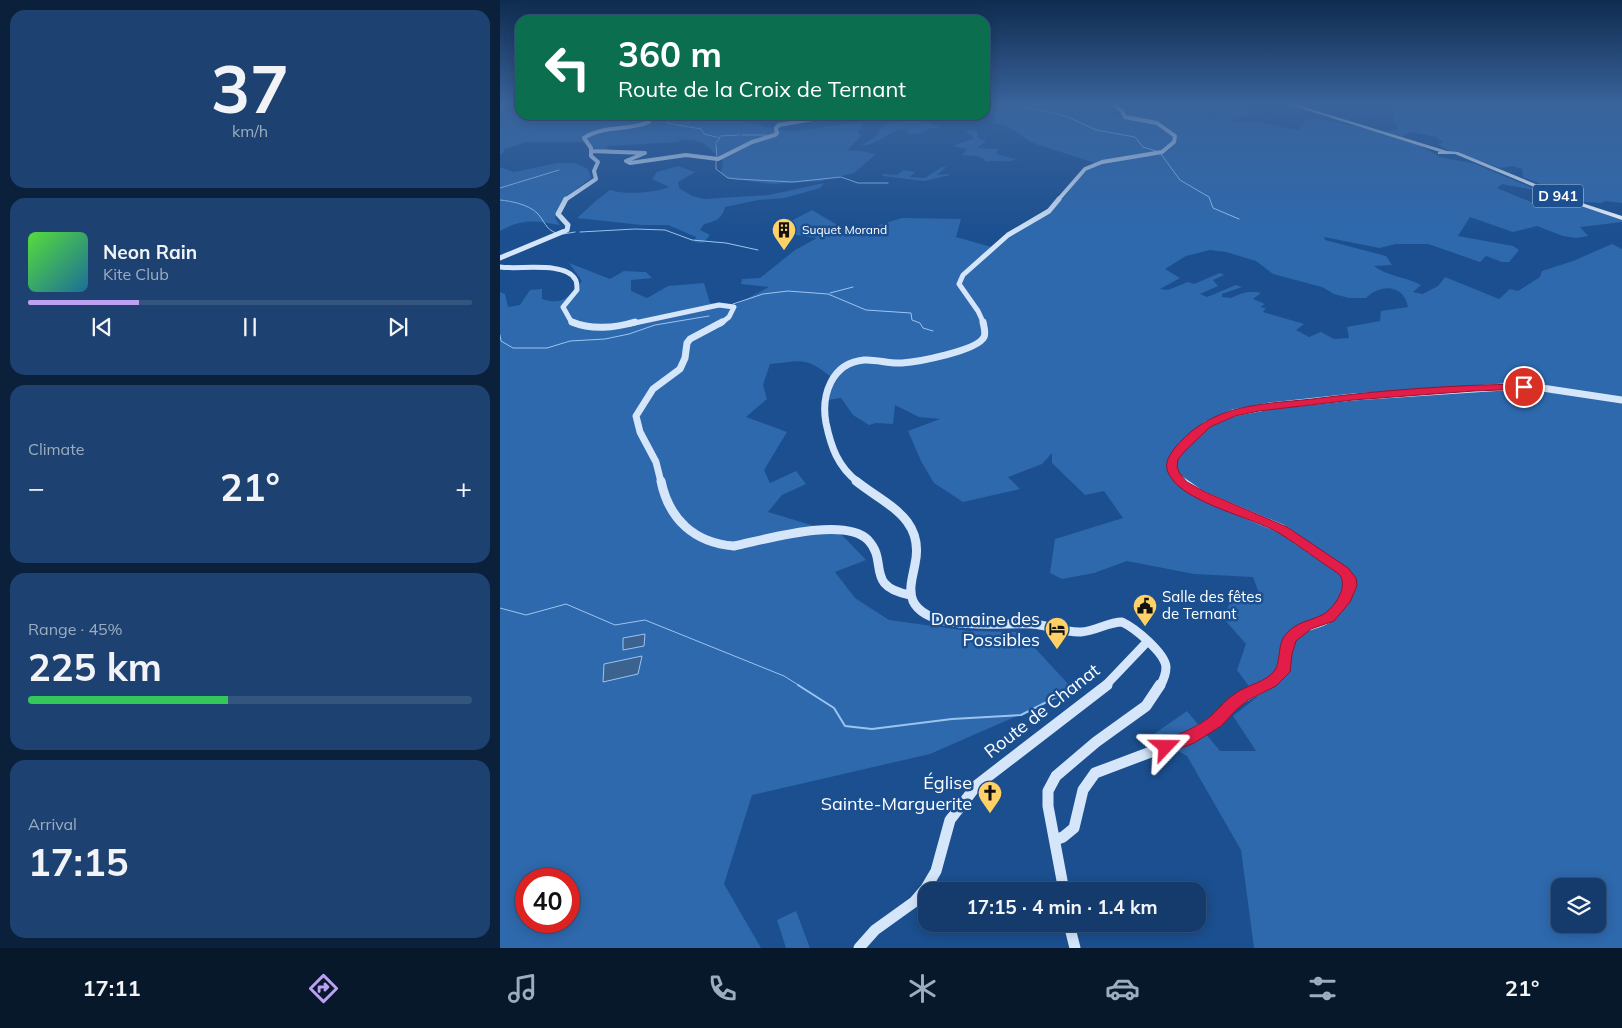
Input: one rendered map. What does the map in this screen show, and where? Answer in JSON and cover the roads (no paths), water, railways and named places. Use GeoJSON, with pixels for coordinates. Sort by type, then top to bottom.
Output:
{"type":"FeatureCollection","features":[{"type":"Feature","properties":{"kind":"main road"},"geometry":{"type":"LineString","coordinates":[[1426,147],[1443,157],[1452,158],[1459,156]]}},
{"type":"Feature","properties":{"kind":"main road"},"geometry":{"type":"LineString","coordinates":[[1432,147],[1459,156]]}},
{"type":"Feature","properties":{"kind":"main road"},"geometry":{"type":"LineString","coordinates":[[1440,154],[1447,152]]}},
{"type":"Feature","properties":{"kind":"main road","name":"D 941"},"geometry":{"type":"LineString","coordinates":[[1459,156],[1496,169],[1577,204],[1622,218]]}},
{"type":"Feature","properties":{"kind":"main road","name":"D 941"},"geometry":{"type":"LineString","coordinates":[[1452,158],[1496,169]]}},
{"type":"Feature","properties":{"kind":"street"},"geometry":{"type":"LineString","coordinates":[[500,258],[561,234],[568,229],[568,225],[558,214],[567,196],[589,185],[596,179],[594,171],[598,162],[591,156],[590,147]]}},
{"type":"Feature","properties":{"kind":"street"},"geometry":{"type":"LineString","coordinates":[[591,151],[645,153],[626,161],[630,163],[686,155],[710,159],[722,158],[742,147]]}},
{"type":"Feature","properties":{"kind":"street"},"geometry":{"type":"LineString","coordinates":[[1062,882],[1048,806],[1048,792],[1052,781],[1082,752],[1151,701],[1166,669],[1165,661],[1125,622],[1082,632],[1034,624],[992,626],[942,620],[917,607],[910,595],[917,547],[915,532],[898,512],[859,484],[840,463],[832,444],[824,408],[826,392],[837,374],[846,366],[857,361],[906,362],[965,349],[982,341],[986,329],[983,320],[959,284],[960,278],[1008,235],[1049,211],[1080,173],[1093,164],[1162,152],[1169,147]]}},
{"type":"Feature","properties":{"kind":"street"},"geometry":{"type":"LineString","coordinates":[[500,267],[513,270],[550,267],[572,276],[576,281],[577,290],[563,307],[572,323],[581,326],[622,326],[651,318],[688,313],[720,305],[734,307],[733,312],[727,319],[690,339],[687,343],[685,358],[680,369],[653,389],[636,416],[638,426],[654,459],[663,492],[672,510],[684,528],[707,542],[724,546],[734,546],[824,529],[843,529],[860,534],[873,545],[878,573],[887,585],[896,593],[910,595]]}},
{"type":"Feature","properties":{"kind":"street"},"geometry":{"type":"LineString","coordinates":[[1055,840],[1061,839],[1072,832],[1079,817],[1082,792],[1086,781],[1095,773],[1188,738],[1216,721],[1232,704],[1243,696],[1271,682],[1282,672],[1290,638],[1306,626],[1329,618],[1345,598],[1350,586],[1349,578],[1343,571],[1282,530],[1201,495],[1183,484],[1175,475],[1172,467],[1173,459],[1181,448],[1206,425],[1233,413],[1270,406],[1343,398],[1474,388],[1524,387],[1622,400]]}},
{"type":"Feature","properties":{"kind":"street","name":"Route de Chanat"},"geometry":{"type":"LineString","coordinates":[[859,948],[875,930],[914,902],[926,888],[936,871],[950,820],[977,785],[1094,697],[1146,642]]}},
{"type":"Feature","properties":{"kind":"street"},"geometry":{"type":"LineString","coordinates":[[1071,932],[1075,948]]}},
{"type":"Feature","properties":{"kind":"waterway"},"geometry":{"type":"LineString","coordinates":[[716,147],[717,158]]}},
{"type":"Feature","properties":{"kind":"waterway"},"geometry":{"type":"LineString","coordinates":[[1144,147],[1156,151]]}},
{"type":"Feature","properties":{"kind":"waterway"},"geometry":{"type":"LineString","coordinates":[[1161,154],[1180,180],[1209,197],[1213,208],[1239,219]]}},
{"type":"Feature","properties":{"kind":"waterway"},"geometry":{"type":"LineString","coordinates":[[716,160],[716,169],[728,178],[793,182],[841,177],[858,183],[888,183]]}},
{"type":"Feature","properties":{"kind":"waterway"},"geometry":{"type":"LineString","coordinates":[[500,188],[559,170]]}},
{"type":"Feature","properties":{"kind":"waterway"},"geometry":{"type":"LineString","coordinates":[[500,200],[515,202],[530,208],[540,216],[547,227],[556,233]]}},
{"type":"Feature","properties":{"kind":"waterway"},"geometry":{"type":"LineString","coordinates":[[580,232],[635,229],[665,230],[692,240],[726,243],[758,250]]}},
{"type":"Feature","properties":{"kind":"waterway"},"geometry":{"type":"LineString","coordinates":[[563,234],[575,232]]}},
{"type":"Feature","properties":{"kind":"waterway"},"geometry":{"type":"LineString","coordinates":[[830,293],[853,287]]}},
{"type":"Feature","properties":{"kind":"waterway"},"geometry":{"type":"LineString","coordinates":[[733,304],[763,294],[788,291],[828,294],[866,310],[911,313],[912,320],[920,323],[923,328],[933,331]]}},
{"type":"Feature","properties":{"kind":"waterway"},"geometry":{"type":"LineString","coordinates":[[500,335],[501,341],[513,348],[547,348],[570,341],[605,339],[629,334],[655,325],[709,316]]}},
{"type":"Feature","properties":{"kind":"waterway"},"geometry":{"type":"LineString","coordinates":[[500,608],[526,615],[566,604],[615,625],[645,620],[784,676],[800,686]]}},
{"type":"Feature","properties":{"kind":"waterway"},"geometry":{"type":"LineString","coordinates":[[1077,686],[1092,679]]}},
{"type":"Feature","properties":{"kind":"waterway"},"geometry":{"type":"LineString","coordinates":[[798,685],[834,708],[845,726],[872,729],[952,719],[1021,715],[1080,685]]}},
{"type":"Feature","properties":{"kind":"place","name":"Suquet Morand"},"geometry":{"type":"Point","coordinates":[784,251]}},
{"type":"Feature","properties":{"kind":"place","name":"Salle des fêtes de Ternant"},"geometry":{"type":"Point","coordinates":[1145,627]}},
{"type":"Feature","properties":{"kind":"place","name":"Domaine des Possibles"},"geometry":{"type":"Point","coordinates":[1057,650]}},
{"type":"Feature","properties":{"kind":"place","name":"Église Sainte-Marguerite"},"geometry":{"type":"Point","coordinates":[990,814]}}]}
